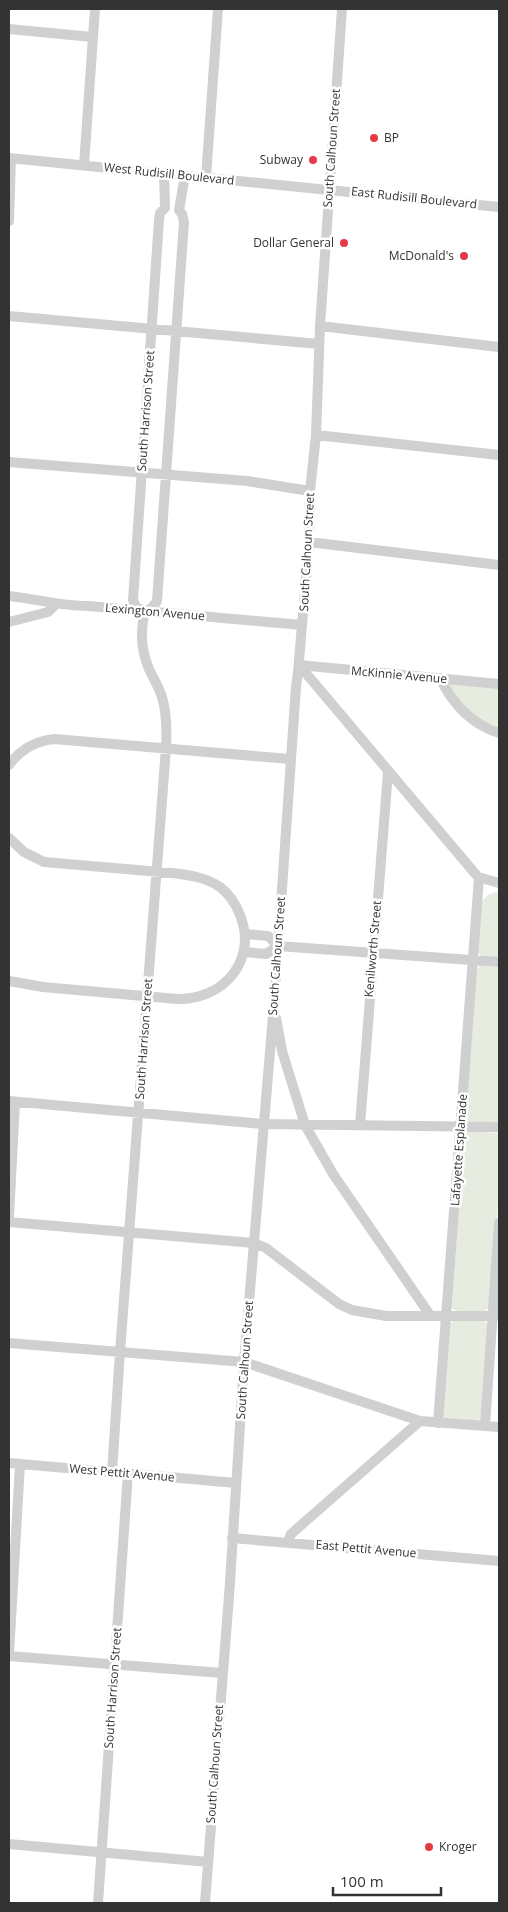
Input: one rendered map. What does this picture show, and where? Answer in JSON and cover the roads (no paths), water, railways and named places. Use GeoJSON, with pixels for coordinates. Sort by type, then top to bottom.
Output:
{"type":"FeatureCollection","features":[{"type":"Feature","properties":{"kind":"street"},"geometry":{"type":"LineString","coordinates":[[84,165],[95,9]]}},
{"type":"Feature","properties":{"kind":"street"},"geometry":{"type":"LineString","coordinates":[[206,177],[218,9]]}},
{"type":"Feature","properties":{"kind":"street","name":"South Calhoun Street"},"geometry":{"type":"LineString","coordinates":[[205,1903],[244,1362],[274,1004],[290,759],[309,542],[310,491],[316,435],[320,326],[342,9]]}},
{"type":"Feature","properties":{"kind":"street"},"geometry":{"type":"LineString","coordinates":[[9,29],[92,37]]}},
{"type":"Feature","properties":{"kind":"street"},"geometry":{"type":"LineString","coordinates":[[9,221],[10,158]]}},
{"type":"Feature","properties":{"kind":"street","name":"West Rudisill Boulevard"},"geometry":{"type":"LineString","coordinates":[[10,158],[329,190]]}},
{"type":"Feature","properties":{"kind":"street","name":"South Harrison Street"},"geometry":{"type":"LineString","coordinates":[[164,173],[165,208],[160,213],[159,220],[133,600],[136,607],[145,611],[152,608],[157,601],[184,222],[179,210],[185,175]]}},
{"type":"Feature","properties":{"kind":"street","name":"East Rudisill Boulevard"},"geometry":{"type":"LineString","coordinates":[[329,190],[499,207]]}},
{"type":"Feature","properties":{"kind":"street"},"geometry":{"type":"LineString","coordinates":[[165,208],[172,207],[179,210]]}},
{"type":"Feature","properties":{"kind":"street"},"geometry":{"type":"LineString","coordinates":[[9,316],[319,344]]}},
{"type":"Feature","properties":{"kind":"street"},"geometry":{"type":"LineString","coordinates":[[320,326],[499,347]]}},
{"type":"Feature","properties":{"kind":"street"},"geometry":{"type":"LineString","coordinates":[[316,435],[499,455]]}},
{"type":"Feature","properties":{"kind":"street"},"geometry":{"type":"LineString","coordinates":[[9,462],[247,481],[310,491]]}},
{"type":"Feature","properties":{"kind":"street"},"geometry":{"type":"LineString","coordinates":[[309,542],[499,565]]}},
{"type":"Feature","properties":{"kind":"street","name":"Lexington Avenue"},"geometry":{"type":"LineString","coordinates":[[9,596],[44,600],[56,604],[302,625]]}},
{"type":"Feature","properties":{"kind":"street"},"geometry":{"type":"LineString","coordinates":[[9,622],[48,612],[56,604]]}},
{"type":"Feature","properties":{"kind":"street","name":"South Harrison Street"},"geometry":{"type":"LineString","coordinates":[[112,1472],[166,748],[165,709],[159,689],[147,665],[143,649],[142,630],[145,611]]}},
{"type":"Feature","properties":{"kind":"street"},"geometry":{"type":"LineString","coordinates":[[299,665],[480,878],[499,883]]}},
{"type":"Feature","properties":{"kind":"street","name":"McKinnie Avenue"},"geometry":{"type":"LineString","coordinates":[[299,665],[499,684]]}},
{"type":"Feature","properties":{"kind":"street"},"geometry":{"type":"LineString","coordinates":[[440,678],[446,691],[464,714],[481,726],[499,733]]}},
{"type":"Feature","properties":{"kind":"street"},"geometry":{"type":"LineString","coordinates":[[9,765],[29,746],[54,739],[290,759]]}},
{"type":"Feature","properties":{"kind":"street","name":"Kenilworth Street"},"geometry":{"type":"LineString","coordinates":[[360,1125],[388,772]]}},
{"type":"Feature","properties":{"kind":"street"},"geometry":{"type":"LineString","coordinates":[[9,838],[24,852],[44,862],[200,878],[221,888],[235,904],[246,934],[244,952],[233,973],[222,985],[209,993],[186,999],[43,987],[9,981]]}},
{"type":"Feature","properties":{"kind":"street","name":"Lafayette Esplanade"},"geometry":{"type":"LineString","coordinates":[[438,1423],[480,878]]}},
{"type":"Feature","properties":{"kind":"street"},"geometry":{"type":"LineString","coordinates":[[246,934],[268,936],[278,946]]}},
{"type":"Feature","properties":{"kind":"street"},"geometry":{"type":"LineString","coordinates":[[244,952],[266,954],[278,946],[499,962]]}},
{"type":"Feature","properties":{"kind":"street"},"geometry":{"type":"LineString","coordinates":[[274,1004],[282,1051],[305,1124],[332,1174],[430,1315]]}},
{"type":"Feature","properties":{"kind":"street"},"geometry":{"type":"LineString","coordinates":[[270,1051],[282,1051]]}},
{"type":"Feature","properties":{"kind":"street"},"geometry":{"type":"LineString","coordinates":[[9,1217],[12,1101],[263,1124],[499,1127]]}},
{"type":"Feature","properties":{"kind":"street"},"geometry":{"type":"LineString","coordinates":[[9,1222],[254,1243],[266,1248],[339,1304],[352,1310],[386,1316],[496,1316]]}},
{"type":"Feature","properties":{"kind":"street"},"geometry":{"type":"LineString","coordinates":[[485,1426],[496,1316],[499,1223]]}},
{"type":"Feature","properties":{"kind":"street"},"geometry":{"type":"LineString","coordinates":[[9,1343],[244,1362],[420,1421],[499,1428]]}},
{"type":"Feature","properties":{"kind":"street"},"geometry":{"type":"LineString","coordinates":[[288,1542],[290,1534],[420,1421]]}},
{"type":"Feature","properties":{"kind":"street","name":"West Pettit Avenue"},"geometry":{"type":"LineString","coordinates":[[9,1463],[236,1483]]}},
{"type":"Feature","properties":{"kind":"street"},"geometry":{"type":"LineString","coordinates":[[20,1464],[9,1655],[222,1673]]}},
{"type":"Feature","properties":{"kind":"street","name":"South Harrison Street"},"geometry":{"type":"LineString","coordinates":[[98,1903],[128,1473]]}},
{"type":"Feature","properties":{"kind":"street","name":"East Pettit Avenue"},"geometry":{"type":"LineString","coordinates":[[232,1538],[499,1561]]}},
{"type":"Feature","properties":{"kind":"street"},"geometry":{"type":"LineString","coordinates":[[9,1844],[208,1862]]}},
{"type":"Feature","properties":{"kind":"place","name":"BP"},"geometry":{"type":"Point","coordinates":[374,138]}},
{"type":"Feature","properties":{"kind":"place","name":"Subway"},"geometry":{"type":"Point","coordinates":[313,160]}},
{"type":"Feature","properties":{"kind":"place","name":"Dollar General"},"geometry":{"type":"Point","coordinates":[344,243]}},
{"type":"Feature","properties":{"kind":"place","name":"McDonald's"},"geometry":{"type":"Point","coordinates":[464,256]}},
{"type":"Feature","properties":{"kind":"place","name":"Kroger"},"geometry":{"type":"Point","coordinates":[429,1847]}}]}
